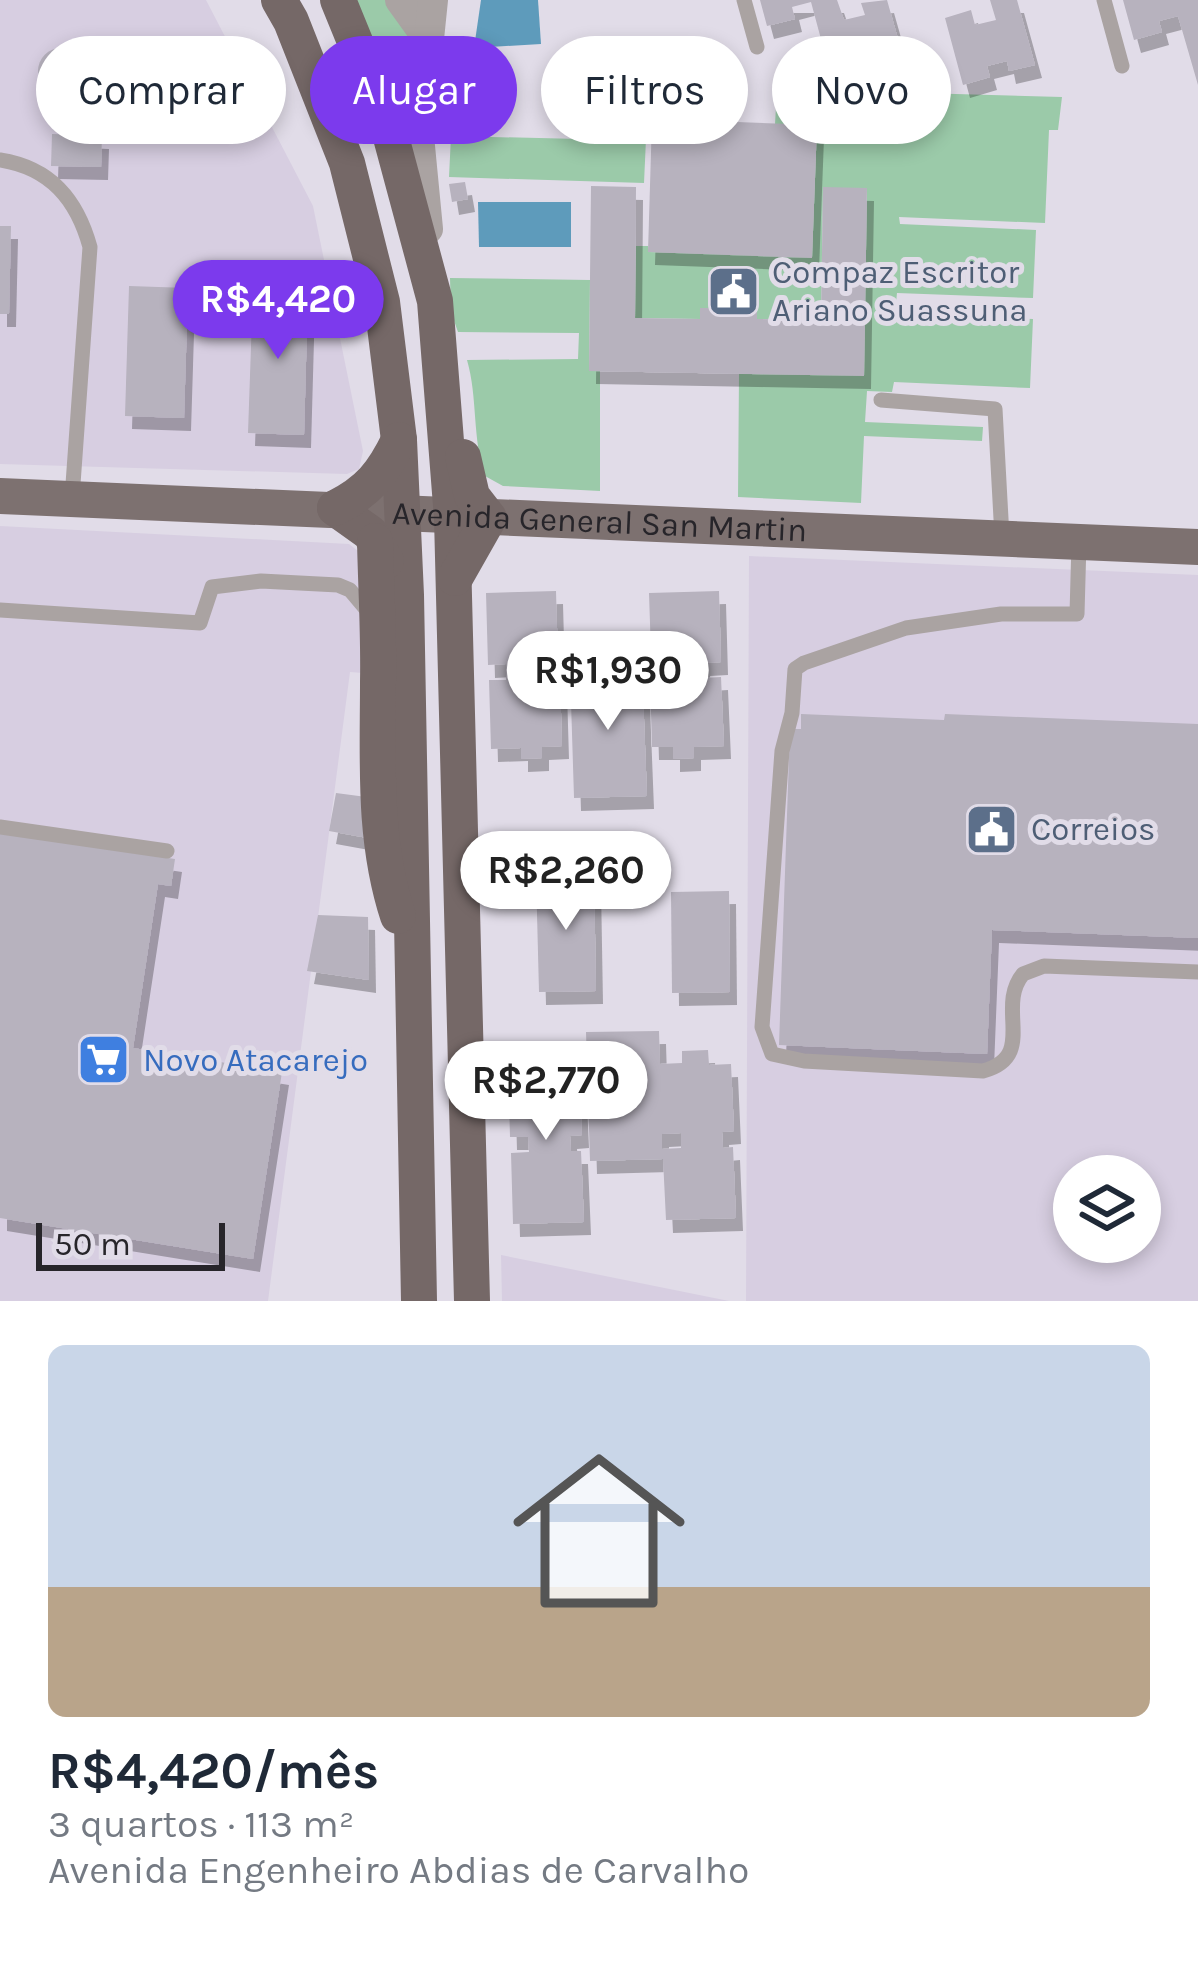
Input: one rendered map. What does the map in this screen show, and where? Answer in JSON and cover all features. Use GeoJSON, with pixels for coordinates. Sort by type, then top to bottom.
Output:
{"type":"FeatureCollection","features":[{"type":"Feature","properties":{"kind":"highway"},"geometry":{"type":"LineString","coordinates":[[279,0],[347,163],[382,302],[399,440],[418,1301]]}},
{"type":"Feature","properties":{"kind":"highway"},"geometry":{"type":"LineString","coordinates":[[338,0],[353,36]]}},
{"type":"Feature","properties":{"kind":"highway"},"geometry":{"type":"LineString","coordinates":[[347,163],[380,173],[413,144]]}},
{"type":"Feature","properties":{"kind":"highway"},"geometry":{"type":"LineString","coordinates":[[423,144],[439,338],[456,457],[471,518],[454,580],[472,1301]]}},
{"type":"Feature","properties":{"kind":"highway"},"geometry":{"type":"LineString","coordinates":[[347,163],[404,240],[439,338]]}},
{"type":"Feature","properties":{"kind":"highway"},"geometry":{"type":"LineString","coordinates":[[399,440],[370,488],[335,508],[360,523],[375,541],[406,595]]}},
{"type":"Feature","properties":{"kind":"highway"},"geometry":{"type":"LineString","coordinates":[[375,541],[379,627],[376,786],[388,886],[413,950],[466,1032]]}},
{"type":"Feature","properties":{"kind":"main road","name":"Avenida General San Martin"},"geometry":{"type":"LineString","coordinates":[[0,496],[1198,547]]}},
{"type":"Feature","properties":{"kind":"street"},"geometry":{"type":"LineString","coordinates":[[400,0],[426,36]]}},
{"type":"Feature","properties":{"kind":"street"},"geometry":{"type":"LineString","coordinates":[[428,36],[433,0]]}},
{"type":"Feature","properties":{"kind":"lane"},"geometry":{"type":"LineString","coordinates":[[744,0],[758,47]]}},
{"type":"Feature","properties":{"kind":"lane"},"geometry":{"type":"LineString","coordinates":[[1104,0],[1122,66]]}},
{"type":"Feature","properties":{"kind":"lane"},"geometry":{"type":"LineString","coordinates":[[0,160],[34,170],[59,186],[81,215],[90,247],[72,498]]}},
{"type":"Feature","properties":{"kind":"lane"},"geometry":{"type":"LineString","coordinates":[[881,400],[995,409],[1003,537]]}},
{"type":"Feature","properties":{"kind":"lane"},"geometry":{"type":"LineString","coordinates":[[1079,540],[1076,614],[1001,614],[906,628],[798,665],[782,751],[762,1027],[766,1042],[772,1054],[804,1061],[983,1071],[1001,1065],[1013,1048],[1012,994],[1023,974],[1044,966],[1198,971]]}},
{"type":"Feature","properties":{"kind":"lane"},"geometry":{"type":"LineString","coordinates":[[0,610],[200,623],[212,587],[261,581],[338,584],[361,600],[379,627]]}},
{"type":"Feature","properties":{"kind":"lane"},"geometry":{"type":"LineString","coordinates":[[0,827],[166,850]]}},
{"type":"Feature","properties":{"kind":"shaded area"},"geometry":{"type":"Polygon","coordinates":[[[0,0],[206,0],[225,36],[36,36],[36,144],[281,144],[313,206],[363,451],[359,469],[347,474],[0,464],[0,0]]]}},
{"type":"Feature","properties":{"kind":"shaded area"},"geometry":{"type":"Polygon","coordinates":[[[0,526],[349,544],[358,551],[363,673],[350,672],[268,1301],[0,1301],[0,526]]]}},
{"type":"Feature","properties":{"kind":"shaded area"},"geometry":{"type":"Polygon","coordinates":[[[749,556],[1198,575],[1198,1301],[746,1301],[749,556]]]}},
{"type":"Feature","properties":{"kind":"shaded area"},"geometry":{"type":"Polygon","coordinates":[[[501,1255],[729,1301],[502,1301],[501,1255]]]}},
{"type":"Feature","properties":{"kind":"green space"},"geometry":{"type":"Polygon","coordinates":[[[353,0],[387,0],[418,36],[369,36],[353,0]]]}},
{"type":"Feature","properties":{"kind":"green space"},"geometry":{"type":"Polygon","coordinates":[[[951,94],[1062,97],[1058,130],[1049,130],[1045,223],[899,217],[900,224],[1036,230],[1033,298],[897,293],[895,313],[1033,319],[1030,388],[894,382],[892,392],[867,391],[865,422],[983,427],[982,441],[864,436],[861,503],[738,497],[739,374],[864,375],[867,189],[823,188],[821,320],[757,319],[756,308],[701,308],[700,319],[635,318],[636,246],[648,246],[649,252],[812,257],[816,144],[951,144],[951,94]]]}},
{"type":"Feature","properties":{"kind":"green space"},"geometry":{"type":"Polygon","coordinates":[[[517,138],[541,138],[541,144],[646,144],[644,183],[449,177],[451,144],[517,144],[517,138]]]}},
{"type":"Feature","properties":{"kind":"green space"},"geometry":{"type":"Polygon","coordinates":[[[450,278],[590,280],[589,371],[600,371],[600,491],[503,486],[485,476],[467,360],[578,359],[579,333],[458,332],[451,312],[450,278]]]}},
{"type":"Feature","properties":{"kind":"water"},"geometry":{"type":"Polygon","coordinates":[[[481,0],[538,0],[541,44],[517,45],[517,36],[476,36],[481,0]]]}},
{"type":"Feature","properties":{"kind":"water"},"geometry":{"type":"Polygon","coordinates":[[[478,202],[571,202],[571,247],[479,247],[478,202]]]}},
{"type":"Feature","properties":{"kind":"building"},"geometry":{"type":"Polygon","coordinates":[[[760,0],[837,0],[844,20],[865,15],[861,3],[887,0],[897,36],[820,36],[811,2],[792,7],[795,19],[767,26],[760,0]]]}},
{"type":"Feature","properties":{"kind":"building"},"geometry":{"type":"Polygon","coordinates":[[[990,0],[1017,0],[1035,65],[1009,71],[1007,61],[987,66],[990,77],[963,85],[945,18],[971,10],[975,25],[996,20],[990,0]]]}},
{"type":"Feature","properties":{"kind":"building"},"geometry":{"type":"Polygon","coordinates":[[[1123,0],[1198,0],[1198,85],[1178,16],[1159,21],[1162,32],[1134,40],[1123,0]]]}},
{"type":"Feature","properties":{"kind":"building"},"geometry":{"type":"Polygon","coordinates":[[[748,122],[772,123],[772,144],[816,144],[812,258],[648,252],[651,144],[748,144],[748,122]]]}},
{"type":"Feature","properties":{"kind":"building"},"geometry":{"type":"Polygon","coordinates":[[[52,144],[102,144],[101,167],[51,166],[52,144]]]}},
{"type":"Feature","properties":{"kind":"building"},"geometry":{"type":"Polygon","coordinates":[[[465,182],[468,199],[452,202],[449,184],[465,182]]]}},
{"type":"Feature","properties":{"kind":"building"},"geometry":{"type":"Polygon","coordinates":[[[591,186],[636,187],[635,318],[700,319],[700,308],[757,308],[757,319],[821,320],[823,187],[867,188],[864,376],[589,371],[591,186]]]}},
{"type":"Feature","properties":{"kind":"building"},"geometry":{"type":"Polygon","coordinates":[[[0,226],[11,226],[9,314],[0,314],[0,226]]]}},
{"type":"Feature","properties":{"kind":"building"},"geometry":{"type":"Polygon","coordinates":[[[129,286],[188,288],[184,418],[125,416],[129,286]]]}},
{"type":"Feature","properties":{"kind":"building"},"geometry":{"type":"Polygon","coordinates":[[[253,289],[308,291],[304,435],[248,433],[253,289]]]}},
{"type":"Feature","properties":{"kind":"building"},"geometry":{"type":"Polygon","coordinates":[[[556,591],[558,663],[548,663],[548,678],[560,678],[562,746],[542,747],[542,758],[521,759],[521,748],[491,749],[489,680],[506,680],[506,664],[488,665],[486,593],[556,591]]]}},
{"type":"Feature","properties":{"kind":"building"},"geometry":{"type":"Polygon","coordinates":[[[719,591],[721,662],[703,663],[704,678],[721,677],[724,746],[694,747],[694,758],[673,759],[673,747],[652,747],[650,679],[662,678],[661,664],[572,666],[571,651],[644,649],[644,654],[651,654],[649,593],[719,591]]]}},
{"type":"Feature","properties":{"kind":"building"},"geometry":{"type":"Polygon","coordinates":[[[642,668],[647,796],[574,798],[570,670],[642,668]]]}},
{"type":"Feature","properties":{"kind":"building","name":"Correios"},"geometry":{"type":"Polygon","coordinates":[[[801,714],[944,720],[945,714],[1198,724],[1198,938],[992,930],[987,1054],[779,1045],[790,729],[801,729],[801,714]]]}},
{"type":"Feature","properties":{"kind":"building"},"geometry":{"type":"Polygon","coordinates":[[[336,793],[374,798],[373,839],[329,831],[336,793]]]}},
{"type":"Feature","properties":{"kind":"building","name":"Novo Atacarejo"},"geometry":{"type":"Polygon","coordinates":[[[0,833],[175,859],[171,886],[158,884],[133,1048],[282,1072],[253,1259],[0,1218],[0,833]]]}},
{"type":"Feature","properties":{"kind":"building"},"geometry":{"type":"Polygon","coordinates":[[[594,874],[596,991],[539,992],[536,875],[594,874]]]}},
{"type":"Feature","properties":{"kind":"building"},"geometry":{"type":"Polygon","coordinates":[[[729,891],[730,992],[672,993],[671,892],[729,891]]]}},
{"type":"Feature","properties":{"kind":"building"},"geometry":{"type":"Polygon","coordinates":[[[318,915],[368,917],[369,980],[307,971],[318,915]]]}},
{"type":"Feature","properties":{"kind":"building"},"geometry":{"type":"Polygon","coordinates":[[[659,1031],[660,1064],[682,1063],[682,1051],[708,1050],[709,1065],[731,1064],[734,1131],[722,1132],[723,1148],[733,1147],[736,1218],[666,1220],[663,1159],[590,1161],[586,1032],[659,1031]],[[681,1133],[662,1134],[662,1149],[681,1148],[681,1133]]]}},
{"type":"Feature","properties":{"kind":"building"},"geometry":{"type":"Polygon","coordinates":[[[559,1056],[559,1068],[579,1067],[582,1135],[570,1136],[571,1151],[581,1151],[584,1222],[513,1224],[511,1153],[529,1152],[528,1137],[510,1137],[508,1068],[538,1067],[538,1057],[559,1056]]]}},
{"type":"Feature","properties":{"kind":"place","name":"Compaz Escritor Ariano Suassuna"},"geometry":{"type":"Point","coordinates":[733,291]}},
{"type":"Feature","properties":{"kind":"place","name":"Correios"},"geometry":{"type":"Point","coordinates":[992,829]}},
{"type":"Feature","properties":{"kind":"place","name":"Novo Atacarejo"},"geometry":{"type":"Point","coordinates":[104,1060]}}]}
